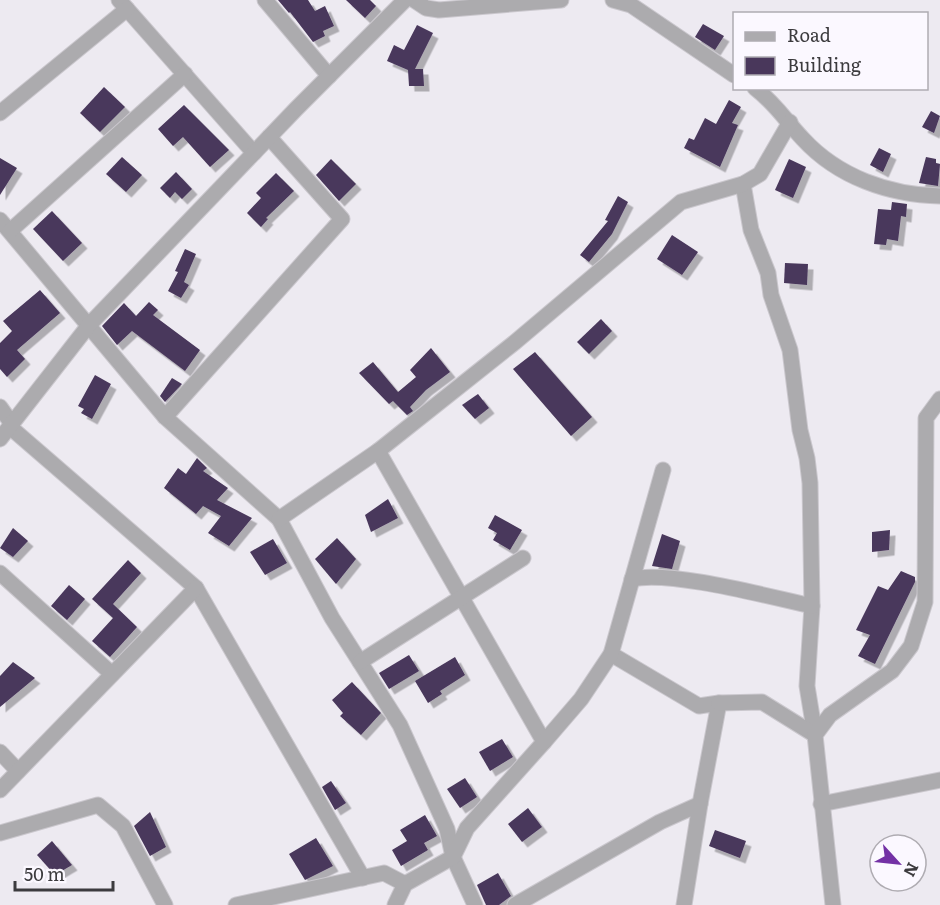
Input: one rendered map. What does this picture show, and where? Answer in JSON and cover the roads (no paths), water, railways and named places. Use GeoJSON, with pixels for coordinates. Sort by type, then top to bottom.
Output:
{"type":"FeatureCollection","features":[{"type":"Feature","properties":{"kind":"street"},"geometry":{"type":"LineString","coordinates":[[265,0],[329,75]]}},
{"type":"Feature","properties":{"kind":"street"},"geometry":{"type":"LineString","coordinates":[[7,430],[89,325],[329,75],[405,0]]}},
{"type":"Feature","properties":{"kind":"street"},"geometry":{"type":"LineString","coordinates":[[414,0],[426,8],[439,10],[561,0]]}},
{"type":"Feature","properties":{"kind":"street"},"geometry":{"type":"LineString","coordinates":[[613,0],[631,5],[711,62],[733,74]]}},
{"type":"Feature","properties":{"kind":"street"},"geometry":{"type":"LineString","coordinates":[[0,113],[123,4],[254,153]]}},
{"type":"Feature","properties":{"kind":"street"},"geometry":{"type":"LineString","coordinates":[[185,74],[5,226],[165,417],[279,519],[332,618],[400,725],[447,829],[453,857],[475,905]]}},
{"type":"Feature","properties":{"kind":"street"},"geometry":{"type":"LineString","coordinates":[[758,90],[778,106],[801,137],[824,159],[878,187],[940,196]]}},
{"type":"Feature","properties":{"kind":"street"},"geometry":{"type":"LineString","coordinates":[[279,519],[378,451],[514,343],[681,202],[743,184],[759,174],[790,122]]}},
{"type":"Feature","properties":{"kind":"street"},"geometry":{"type":"LineString","coordinates":[[165,417],[342,219],[269,137]]}},
{"type":"Feature","properties":{"kind":"street"},"geometry":{"type":"LineString","coordinates":[[743,184],[751,230],[768,273],[771,295],[790,350],[800,430],[810,483],[812,606],[807,686],[815,735],[833,905]]}},
{"type":"Feature","properties":{"kind":"street"},"geometry":{"type":"LineString","coordinates":[[815,735],[830,715],[892,671],[911,646],[925,602],[926,418],[940,399]]}},
{"type":"Feature","properties":{"kind":"street"},"geometry":{"type":"LineString","coordinates":[[0,407],[7,430],[196,588],[363,878]]}},
{"type":"Feature","properties":{"kind":"street"},"geometry":{"type":"LineString","coordinates":[[378,451],[544,742]]}},
{"type":"Feature","properties":{"kind":"street"},"geometry":{"type":"LineString","coordinates":[[394,905],[405,885],[453,857],[467,828],[581,699],[611,654],[663,470]]}},
{"type":"Feature","properties":{"kind":"street"},"geometry":{"type":"LineString","coordinates":[[360,662],[523,558]]}},
{"type":"Feature","properties":{"kind":"street"},"geometry":{"type":"LineString","coordinates":[[0,573],[112,674]]}},
{"type":"Feature","properties":{"kind":"street"},"geometry":{"type":"LineString","coordinates":[[632,579],[644,576],[696,583],[812,606]]}},
{"type":"Feature","properties":{"kind":"street"},"geometry":{"type":"LineString","coordinates":[[0,790],[196,588]]}},
{"type":"Feature","properties":{"kind":"street"},"geometry":{"type":"LineString","coordinates":[[611,654],[699,706],[762,702],[815,735]]}},
{"type":"Feature","properties":{"kind":"street"},"geometry":{"type":"LineString","coordinates":[[684,905],[719,703]]}},
{"type":"Feature","properties":{"kind":"street"},"geometry":{"type":"LineString","coordinates":[[0,752],[18,771]]}},
{"type":"Feature","properties":{"kind":"street"},"geometry":{"type":"LineString","coordinates":[[821,804],[940,780]]}},
{"type":"Feature","properties":{"kind":"street"},"geometry":{"type":"LineString","coordinates":[[515,905],[660,822],[700,804]]}},
{"type":"Feature","properties":{"kind":"street"},"geometry":{"type":"LineString","coordinates":[[0,833],[98,805],[123,826],[165,905]]}},
{"type":"Feature","properties":{"kind":"street"},"geometry":{"type":"LineString","coordinates":[[236,905],[384,873],[405,885]]}}]}
